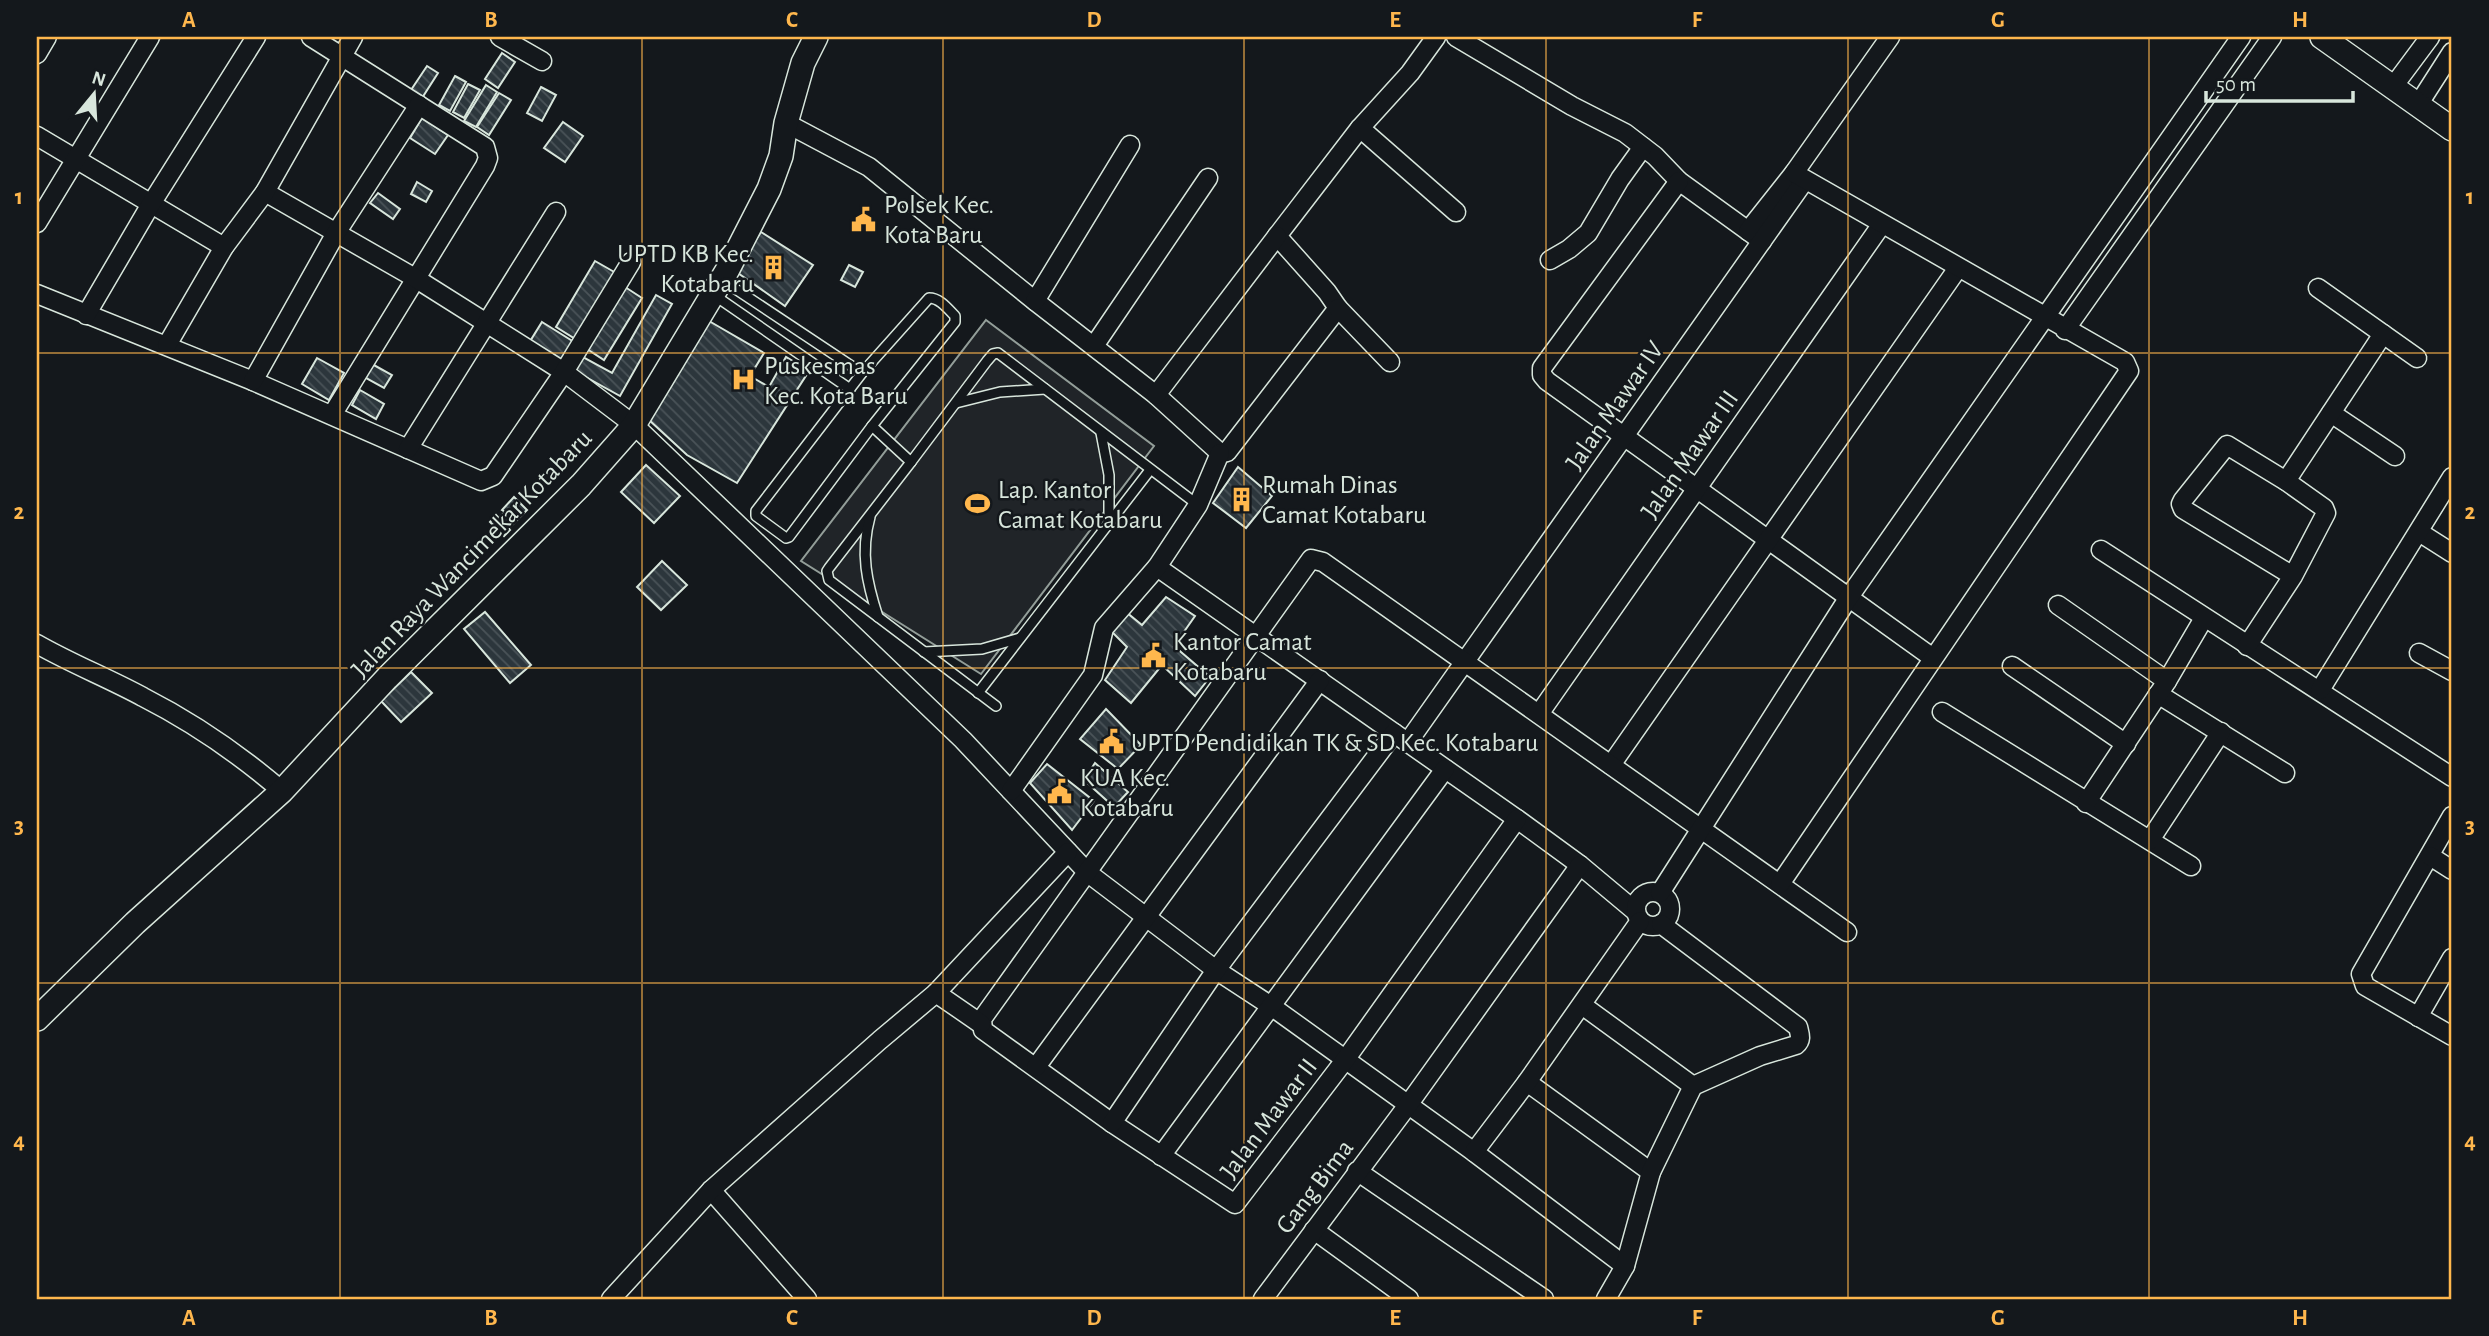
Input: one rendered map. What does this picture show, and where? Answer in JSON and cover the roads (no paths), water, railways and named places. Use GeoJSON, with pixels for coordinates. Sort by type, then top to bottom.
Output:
{"type":"FeatureCollection","features":[{"type":"Feature","properties":{"kind":"street"},"geometry":{"type":"LineString","coordinates":[[37,54],[47,37]]}},
{"type":"Feature","properties":{"kind":"street"},"geometry":{"type":"LineString","coordinates":[[37,223],[150,37]]}},
{"type":"Feature","properties":{"kind":"street"},"geometry":{"type":"LineString","coordinates":[[86,315],[151,204],[256,37]]}},
{"type":"Feature","properties":{"kind":"street"},"geometry":{"type":"LineString","coordinates":[[311,37],[485,147],[488,158],[332,415]]}},
{"type":"Feature","properties":{"kind":"street"},"geometry":{"type":"LineString","coordinates":[[167,345],[224,247],[264,192],[353,37]]}},
{"type":"Feature","properties":{"kind":"street"},"geometry":{"type":"LineString","coordinates":[[500,37],[542,61]]}},
{"type":"Feature","properties":{"kind":"street","name":"Jalan Raya Wancimekar Kotabaru"},"geometry":{"type":"LineString","coordinates":[[38,1015],[135,923],[282,791],[387,678],[580,485],[635,425],[717,287],[769,189],[781,156],[786,123],[803,63],[816,37]]}},
{"type":"Feature","properties":{"kind":"street"},"geometry":{"type":"LineString","coordinates":[[1156,395],[1360,128],[1410,73],[1436,37]]}},
{"type":"Feature","properties":{"kind":"street"},"geometry":{"type":"LineString","coordinates":[[1456,37],[1572,106],[1625,133],[1679,181],[1755,236]]}},
{"type":"Feature","properties":{"kind":"street","name":"Jalan Mawar IV"},"geometry":{"type":"LineString","coordinates":[[1112,1123],[1216,970],[1465,661],[1624,436],[1890,37]]}},
{"type":"Feature","properties":{"kind":"street"},"geometry":{"type":"LineString","coordinates":[[1660,893],[1849,597],[2241,37]]}},
{"type":"Feature","properties":{"kind":"street"},"geometry":{"type":"LineString","coordinates":[[2066,330],[2272,37]]}},
{"type":"Feature","properties":{"kind":"street"},"geometry":{"type":"LineString","coordinates":[[2322,37],[2452,129]]}},
{"type":"Feature","properties":{"kind":"street"},"geometry":{"type":"LineString","coordinates":[[2392,88],[2430,37]]}},
{"type":"Feature","properties":{"kind":"street"},"geometry":{"type":"LineString","coordinates":[[2418,105],[2452,52]]}},
{"type":"Feature","properties":{"kind":"street"},"geometry":{"type":"LineString","coordinates":[[253,381],[336,233],[419,105]]}},
{"type":"Feature","properties":{"kind":"street"},"geometry":{"type":"LineString","coordinates":[[786,123],[869,167],[1156,395],[1220,453]]}},
{"type":"Feature","properties":{"kind":"street"},"geometry":{"type":"LineString","coordinates":[[1360,128],[1456,212]]}},
{"type":"Feature","properties":{"kind":"street"},"geometry":{"type":"LineString","coordinates":[[37,136],[224,247]]}},
{"type":"Feature","properties":{"kind":"street"},"geometry":{"type":"LineString","coordinates":[[1035,301],[1130,145]]}},
{"type":"Feature","properties":{"kind":"street"},"geometry":{"type":"LineString","coordinates":[[1550,260],[1588,233],[1616,185],[1643,147]]}},
{"type":"Feature","properties":{"kind":"street"},"geometry":{"type":"LineString","coordinates":[[1780,884],[2129,371],[2125,362],[1799,176]]}},
{"type":"Feature","properties":{"kind":"street"},"geometry":{"type":"LineString","coordinates":[[1094,346],[1208,178]]}},
{"type":"Feature","properties":{"kind":"street"},"geometry":{"type":"LineString","coordinates":[[1679,181],[1542,368],[1542,375],[1547,382],[1933,657]]}},
{"type":"Feature","properties":{"kind":"street"},"geometry":{"type":"LineString","coordinates":[[264,192],[415,278],[565,372],[635,425],[963,740],[1088,873],[1216,970],[1271,1006],[1474,1152],[1625,1266]]}},
{"type":"Feature","properties":{"kind":"street"},"geometry":{"type":"LineString","coordinates":[[408,449],[556,212]]}},
{"type":"Feature","properties":{"kind":"street","name":"Jalan Mawar III"},"geometry":{"type":"LineString","coordinates":[[1539,714],[1882,224]]}},
{"type":"Feature","properties":{"kind":"street"},"geometry":{"type":"LineString","coordinates":[[1278,236],[1338,308],[1390,362]]}},
{"type":"Feature","properties":{"kind":"street"},"geometry":{"type":"LineString","coordinates":[[37,294],[167,345],[477,480],[486,481],[493,476],[565,372],[631,262]]}},
{"type":"Feature","properties":{"kind":"street"},"geometry":{"type":"LineString","coordinates":[[1611,765],[1958,268]]}},
{"type":"Feature","properties":{"kind":"street"},"geometry":{"type":"LineString","coordinates":[[2318,288],[2417,358]]}},
{"type":"Feature","properties":{"kind":"street"},"geometry":{"type":"LineString","coordinates":[[1220,453],[1227,452],[1338,308]]}},
{"type":"Feature","properties":{"kind":"street"},"geometry":{"type":"LineString","coordinates":[[2286,481],[2383,334]]}},
{"type":"Feature","properties":{"kind":"street"},"geometry":{"type":"LineString","coordinates":[[2331,413],[2395,456]]}},
{"type":"Feature","properties":{"kind":"street"},"geometry":{"type":"LineString","coordinates":[[2247,646],[2293,576],[2326,513],[2324,508],[2286,481],[2227,444],[2181,505],[2183,509],[2293,576]]}},
{"type":"Feature","properties":{"kind":"street"},"geometry":{"type":"LineString","coordinates":[[1011,791],[1093,675],[1104,628],[1157,567],[1198,505],[1220,453]]}},
{"type":"Feature","properties":{"kind":"street"},"geometry":{"type":"LineString","coordinates":[[2320,691],[2452,477]]}},
{"type":"Feature","properties":{"kind":"street"},"geometry":{"type":"LineString","coordinates":[[2419,532],[2452,553]]}},
{"type":"Feature","properties":{"kind":"street"},"geometry":{"type":"LineString","coordinates":[[2101,550],[2452,776]]}},
{"type":"Feature","properties":{"kind":"street"},"geometry":{"type":"LineString","coordinates":[[1445,769],[1161,1156],[983,1030],[982,1019],[1311,559],[1317,559],[1465,661],[1847,932]]}},
{"type":"Feature","properties":{"kind":"street"},"geometry":{"type":"LineString","coordinates":[[1157,567],[1517,819],[1580,865],[1638,916],[1651,927],[1661,924],[1670,914],[1669,902],[1660,893],[1648,892],[1639,899],[1638,916],[1582,1005],[1474,1152]]}},
{"type":"Feature","properties":{"kind":"street"},"geometry":{"type":"LineString","coordinates":[[2058,605],[2221,732],[2285,773]]}},
{"type":"Feature","properties":{"kind":"street"},"geometry":{"type":"LineString","coordinates":[[2087,803],[2163,687],[2204,618]]}},
{"type":"Feature","properties":{"kind":"street"},"geometry":{"type":"LineString","coordinates":[[37,644],[73,665],[144,697],[187,722],[243,757],[282,791]]}},
{"type":"Feature","properties":{"kind":"street"},"geometry":{"type":"LineString","coordinates":[[2419,653],[2450,665]]}},
{"type":"Feature","properties":{"kind":"street"},"geometry":{"type":"LineString","coordinates":[[2012,666],[2126,744]]}},
{"type":"Feature","properties":{"kind":"street"},"geometry":{"type":"LineString","coordinates":[[1036,1067],[1320,680]]}},
{"type":"Feature","properties":{"kind":"street"},"geometry":{"type":"LineString","coordinates":[[1942,712],[2190,866]]}},
{"type":"Feature","properties":{"kind":"street"},"geometry":{"type":"LineString","coordinates":[[2150,840],[2221,732]]}},
{"type":"Feature","properties":{"kind":"street"},"geometry":{"type":"LineString","coordinates":[[2452,816],[2361,974],[2365,986],[2452,1036]]}},
{"type":"Feature","properties":{"kind":"street"},"geometry":{"type":"LineString","coordinates":[[1345,1060],[1517,819]]}},
{"type":"Feature","properties":{"kind":"street"},"geometry":{"type":"LineString","coordinates":[[611,1299],[711,1190],[936,993],[1068,852]]}},
{"type":"Feature","properties":{"kind":"street"},"geometry":{"type":"LineString","coordinates":[[2430,856],[2452,870]]}},
{"type":"Feature","properties":{"kind":"street","name":"Gang Bima"},"geometry":{"type":"LineString","coordinates":[[1271,1296],[1314,1230],[1408,1105],[1580,865]]}},
{"type":"Feature","properties":{"kind":"street"},"geometry":{"type":"LineString","coordinates":[[1606,1299],[1625,1266],[1651,1172],[1693,1086],[1760,1056],[1796,1045],[1801,1036],[1798,1027],[1661,924]]}},
{"type":"Feature","properties":{"kind":"street"},"geometry":{"type":"LineString","coordinates":[[2418,1017],[2452,958]]}},
{"type":"Feature","properties":{"kind":"street"},"geometry":{"type":"LineString","coordinates":[[936,993],[981,1024]]}},
{"type":"Feature","properties":{"kind":"street"},"geometry":{"type":"LineString","coordinates":[[1582,1005],[1693,1086]]}},
{"type":"Feature","properties":{"kind":"street","name":"Jalan Mawar II"},"geometry":{"type":"LineString","coordinates":[[1161,1156],[1235,1204],[1345,1060]]}},
{"type":"Feature","properties":{"kind":"street"},"geometry":{"type":"LineString","coordinates":[[1527,1082],[1651,1172]]}},
{"type":"Feature","properties":{"kind":"street"},"geometry":{"type":"LineString","coordinates":[[1357,1171],[1544,1299]]}},
{"type":"Feature","properties":{"kind":"street"},"geometry":{"type":"LineString","coordinates":[[711,1190],[807,1299]]}},
{"type":"Feature","properties":{"kind":"street"},"geometry":{"type":"LineString","coordinates":[[1314,1230],[1409,1299]]}},
{"type":"Feature","properties":{"kind":"lane"},"geometry":{"type":"LineString","coordinates":[[717,287],[862,373]]}},
{"type":"Feature","properties":{"kind":"lane"},"geometry":{"type":"LineString","coordinates":[[717,287],[850,389]]}},
{"type":"Feature","properties":{"kind":"lane"},"geometry":{"type":"LineString","coordinates":[[934,298],[955,316],[954,322],[788,538],[756,516],[756,512],[850,389],[927,299],[934,298]]}},
{"type":"Feature","properties":{"kind":"lane"},"geometry":{"type":"LineString","coordinates":[[996,706],[829,580],[827,571],[993,354],[998,354],[1198,505]]}},
{"type":"Feature","properties":{"kind":"lane"},"geometry":{"type":"LineString","coordinates":[[956,403],[1000,392],[1045,389]]}},
{"type":"Feature","properties":{"kind":"lane"},"geometry":{"type":"LineString","coordinates":[[872,426],[911,461]]}},
{"type":"Feature","properties":{"kind":"lane"},"geometry":{"type":"LineString","coordinates":[[1101,433],[1109,475],[1109,524]]}},
{"type":"Feature","properties":{"kind":"lane"},"geometry":{"type":"LineString","coordinates":[[978,693],[1150,470]]}},
{"type":"Feature","properties":{"kind":"lane"},"geometry":{"type":"LineString","coordinates":[[871,512],[866,530],[864,564],[878,617]]}},
{"type":"Feature","properties":{"kind":"lane"},"geometry":{"type":"LineString","coordinates":[[924,652],[982,649],[1020,638]]}},
{"type":"Feature","properties":{"kind":"place","name":"Polsek Kec. Kota Baru"},"geometry":{"type":"Point","coordinates":[864,219]}},
{"type":"Feature","properties":{"kind":"place","name":"UPTD KB Kec. Kotabaru"},"geometry":{"type":"Point","coordinates":[774,268]}},
{"type":"Feature","properties":{"kind":"place","name":"Puskesmas Kec. Kota Baru"},"geometry":{"type":"Point","coordinates":[744,380]}},
{"type":"Feature","properties":{"kind":"place","name":"Rumah Dinas Camat Kotabaru"},"geometry":{"type":"Point","coordinates":[1242,499]}},
{"type":"Feature","properties":{"kind":"place","name":"Lap. Kantor Camat Kotabaru"},"geometry":{"type":"Point","coordinates":[978,504]}},
{"type":"Feature","properties":{"kind":"place","name":"Kantor Camat Kotabaru"},"geometry":{"type":"Point","coordinates":[1153,656]}},
{"type":"Feature","properties":{"kind":"place","name":"UPTD Pendidikan TK & SD Kec. Kotabaru"},"geometry":{"type":"Point","coordinates":[1111,742]}},
{"type":"Feature","properties":{"kind":"place","name":"KUA Kec. Kotabaru"},"geometry":{"type":"Point","coordinates":[1060,792]}}]}
